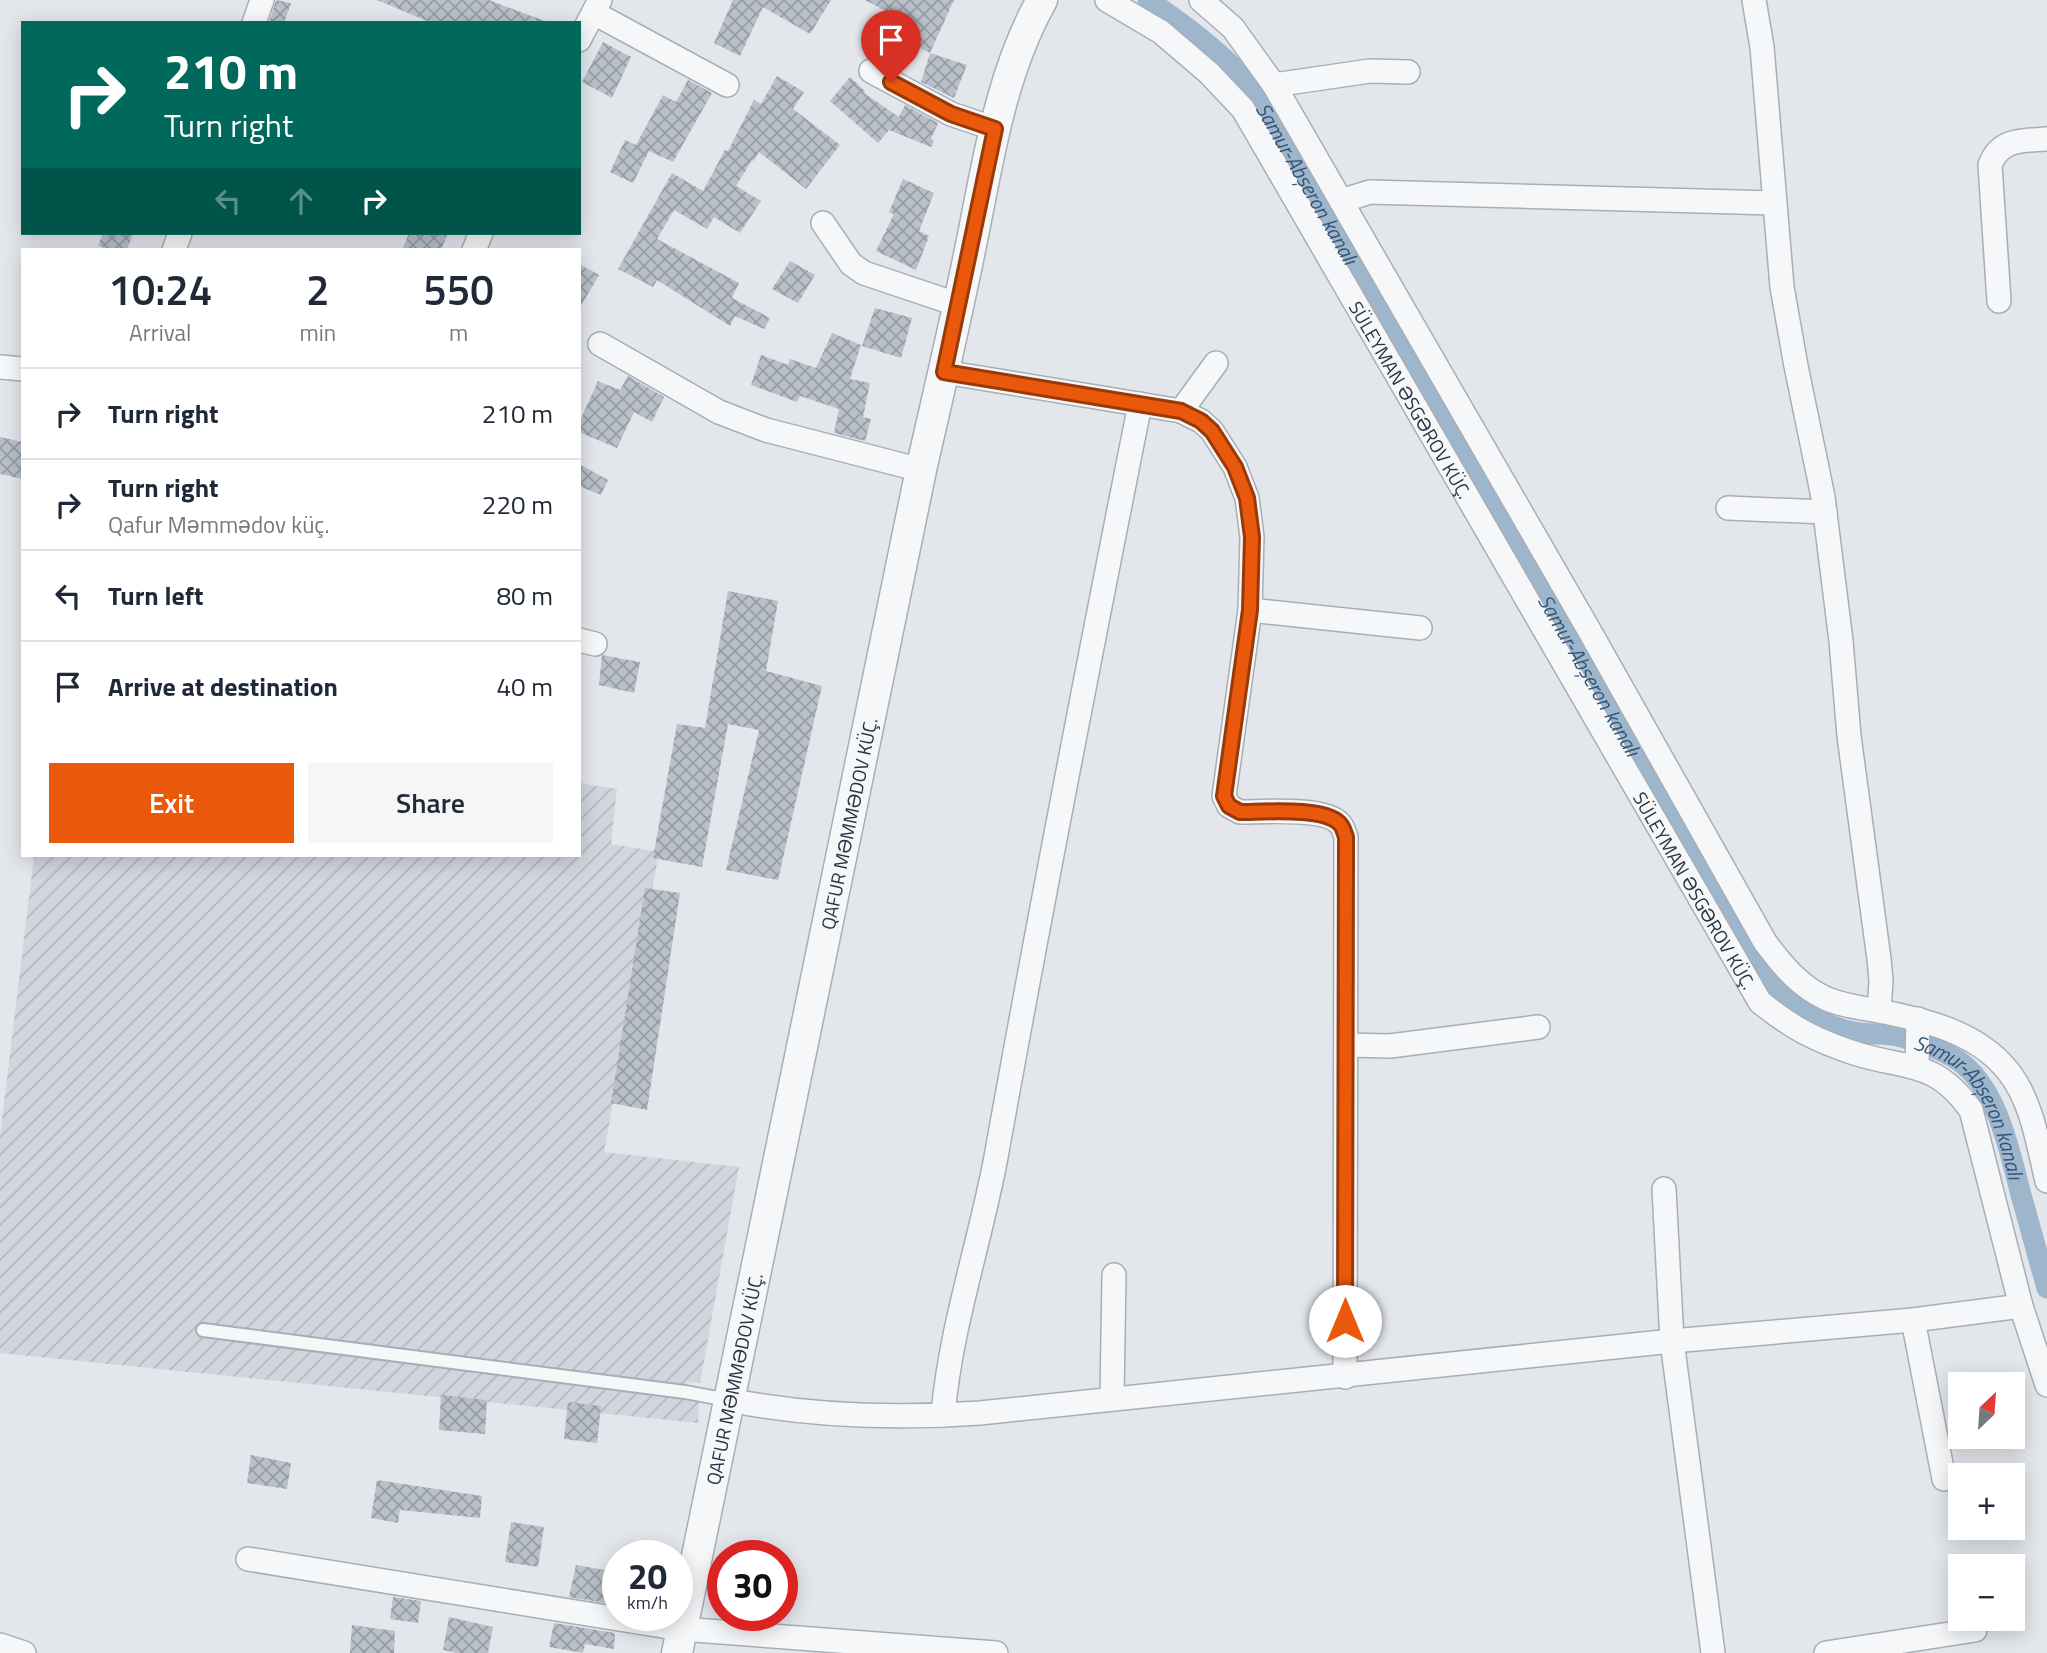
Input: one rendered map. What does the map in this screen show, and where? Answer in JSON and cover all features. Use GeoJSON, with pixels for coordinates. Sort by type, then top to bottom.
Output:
{"type":"FeatureCollection","features":[{"type":"Feature","properties":{"kind":"street"},"geometry":{"type":"LineString","coordinates":[[255,21],[262,0]]}},
{"type":"Feature","properties":{"kind":"street","name":"QAFUR MƏMMƏDOV KÜÇ."},"geometry":{"type":"LineString","coordinates":[[679,1641],[920,470],[959,305],[995,129],[1023,37],[1042,0]]}},
{"type":"Feature","properties":{"kind":"street","name":"SÜLEYMAN ƏSGƏROV KÜÇ."},"geometry":{"type":"LineString","coordinates":[[1107,0],[1161,32],[1209,74],[1243,109],[1760,1002],[1786,1023],[1810,1037],[1857,1054],[1917,1066],[1938,1076],[1951,1086],[1971,1110],[2021,1306],[2047,1385]]}},
{"type":"Feature","properties":{"kind":"street","name":"SÜLEYMAN ƏSGƏROV KÜÇ."},"geometry":{"type":"LineString","coordinates":[[1201,0],[1233,29],[1274,85],[1765,942],[1783,966],[1810,990],[1845,1006],[1918,1019],[1948,1029],[1980,1045],[2008,1071],[2029,1109],[2047,1181]]}},
{"type":"Feature","properties":{"kind":"street"},"geometry":{"type":"LineString","coordinates":[[1754,0],[1762,47],[1782,287],[1825,512],[1841,641],[1849,736],[1879,959],[1879,1011]]}},
{"type":"Feature","properties":{"kind":"street"},"geometry":{"type":"LineString","coordinates":[[581,36],[597,6],[727,85]]}},
{"type":"Feature","properties":{"kind":"street"},"geometry":{"type":"LineString","coordinates":[[871,71],[951,114],[995,129]]}},
{"type":"Feature","properties":{"kind":"street"},"geometry":{"type":"LineString","coordinates":[[1274,85],[1370,71],[1408,72]]}},
{"type":"Feature","properties":{"kind":"street"},"geometry":{"type":"LineString","coordinates":[[1998,301],[1990,165],[2001,146],[2011,142],[2047,139]]}},
{"type":"Feature","properties":{"kind":"street"},"geometry":{"type":"LineString","coordinates":[[1340,201],[1370,192],[1774,203]]}},
{"type":"Feature","properties":{"kind":"street"},"geometry":{"type":"LineString","coordinates":[[823,223],[851,264],[864,273],[959,305]]}},
{"type":"Feature","properties":{"kind":"street"},"geometry":{"type":"LineString","coordinates":[[600,344],[719,412],[766,430],[920,470]]}},
{"type":"Feature","properties":{"kind":"street"},"geometry":{"type":"LineString","coordinates":[[1181,411],[1216,363]]}},
{"type":"Feature","properties":{"kind":"street"},"geometry":{"type":"LineString","coordinates":[[0,367],[21,369]]}},
{"type":"Feature","properties":{"kind":"street"},"geometry":{"type":"LineString","coordinates":[[944,372],[1181,411],[1201,421],[1212,431],[1235,467],[1247,498],[1252,537],[1250,610],[1224,796],[1229,806],[1240,812],[1318,814],[1331,817],[1341,824],[1346,837],[1345,1377]]}},
{"type":"Feature","properties":{"kind":"street"},"geometry":{"type":"LineString","coordinates":[[943,1415],[949,1364],[986,1214],[1047,876],[1140,404]]}},
{"type":"Feature","properties":{"kind":"street"},"geometry":{"type":"LineString","coordinates":[[1728,508],[1825,512]]}},
{"type":"Feature","properties":{"kind":"street"},"geometry":{"type":"LineString","coordinates":[[1250,610],[1420,628]]}},
{"type":"Feature","properties":{"kind":"street"},"geometry":{"type":"LineString","coordinates":[[1917,1066],[1918,1019]]}},
{"type":"Feature","properties":{"kind":"street"},"geometry":{"type":"LineString","coordinates":[[1347,1045],[1390,1046],[1538,1027]]}},
{"type":"Feature","properties":{"kind":"street"},"geometry":{"type":"LineString","coordinates":[[1664,1189],[1672,1341],[1713,1653]]}},
{"type":"Feature","properties":{"kind":"street"},"geometry":{"type":"LineString","coordinates":[[1112,1397],[1114,1275]]}},
{"type":"Feature","properties":{"kind":"street"},"geometry":{"type":"LineString","coordinates":[[728,1400],[814,1413],[943,1415],[1345,1377],[1672,1341],[1913,1320],[2021,1306]]}},
{"type":"Feature","properties":{"kind":"street"},"geometry":{"type":"LineString","coordinates":[[1913,1320],[1944,1479]]}},
{"type":"Feature","properties":{"kind":"street"},"geometry":{"type":"LineString","coordinates":[[248,1559],[679,1641],[996,1653]]}},
{"type":"Feature","properties":{"kind":"street"},"geometry":{"type":"LineString","coordinates":[[1826,1653],[1969,1631]]}},
{"type":"Feature","properties":{"kind":"street"},"geometry":{"type":"LineString","coordinates":[[0,1645],[24,1653]]}},
{"type":"Feature","properties":{"kind":"lane"},"geometry":{"type":"LineString","coordinates":[[203,1330],[685,1392],[728,1400]]}},
{"type":"Feature","properties":{"kind":"shaded area"},"geometry":{"type":"Polygon","coordinates":[[[581,783],[617,789],[611,844],[659,852],[604,1152],[739,1167],[700,1383],[687,1382],[684,1399],[699,1401],[698,1423],[0,1353],[0,1136],[34,857],[581,857],[581,783]]]}},
{"type":"Feature","properties":{"kind":"building"},"geometry":{"type":"Polygon","coordinates":[[[276,0],[291,3],[285,21],[270,21],[276,0]]]}},
{"type":"Feature","properties":{"kind":"building"},"geometry":{"type":"Polygon","coordinates":[[[377,0],[489,0],[545,21],[427,21],[377,0]]]}},
{"type":"Feature","properties":{"kind":"building"},"geometry":{"type":"Polygon","coordinates":[[[733,0],[831,0],[810,34],[763,7],[740,56],[714,43],[733,0]]]}},
{"type":"Feature","properties":{"kind":"building"},"geometry":{"type":"Polygon","coordinates":[[[865,0],[954,0],[930,53],[897,37],[905,21],[865,0]]]}},
{"type":"Feature","properties":{"kind":"building"},"geometry":{"type":"Polygon","coordinates":[[[603,42],[631,57],[612,98],[582,82],[603,42]]]}},
{"type":"Feature","properties":{"kind":"building"},"geometry":{"type":"Polygon","coordinates":[[[930,53],[967,65],[954,98],[921,82],[930,53]]]}},
{"type":"Feature","properties":{"kind":"building"},"geometry":{"type":"Polygon","coordinates":[[[777,76],[804,92],[793,109],[840,145],[806,189],[759,152],[736,186],[761,201],[740,233],[714,217],[707,229],[674,210],[657,239],[739,283],[732,298],[770,318],[764,329],[735,316],[730,326],[657,280],[653,287],[618,269],[672,173],[703,191],[725,150],[728,151],[754,100],[761,104],[777,76]]]}},
{"type":"Feature","properties":{"kind":"building"},"geometry":{"type":"Polygon","coordinates":[[[850,77],[864,93],[899,117],[905,105],[938,123],[931,139],[934,141],[931,147],[889,130],[878,143],[830,101],[850,77]]]}},
{"type":"Feature","properties":{"kind":"building"},"geometry":{"type":"Polygon","coordinates":[[[688,80],[712,93],[673,162],[649,151],[633,183],[610,172],[625,140],[636,145],[663,95],[676,102],[688,80]]]}},
{"type":"Feature","properties":{"kind":"building"},"geometry":{"type":"Polygon","coordinates":[[[903,179],[934,193],[919,231],[929,236],[916,270],[876,251],[894,214],[889,212],[903,179]]]}},
{"type":"Feature","properties":{"kind":"building"},"geometry":{"type":"Polygon","coordinates":[[[102,235],[132,235],[128,248],[98,246],[102,235]]]}},
{"type":"Feature","properties":{"kind":"building"},"geometry":{"type":"Polygon","coordinates":[[[408,235],[447,235],[442,248],[403,248],[408,235]]]}},
{"type":"Feature","properties":{"kind":"building"},"geometry":{"type":"Polygon","coordinates":[[[790,261],[815,275],[798,303],[772,289],[790,261]]]}},
{"type":"Feature","properties":{"kind":"building"},"geometry":{"type":"Polygon","coordinates":[[[581,265],[599,275],[581,306],[581,265]]]}},
{"type":"Feature","properties":{"kind":"building"},"geometry":{"type":"Polygon","coordinates":[[[875,308],[912,318],[901,358],[862,346],[875,308]]]}},
{"type":"Feature","properties":{"kind":"building"},"geometry":{"type":"Polygon","coordinates":[[[832,333],[861,345],[850,379],[870,383],[863,417],[871,419],[865,441],[834,433],[839,409],[800,396],[797,402],[751,385],[761,355],[788,365],[790,359],[816,368],[832,333]]]}},
{"type":"Feature","properties":{"kind":"building"},"geometry":{"type":"Polygon","coordinates":[[[628,376],[664,397],[652,422],[634,412],[617,448],[581,433],[581,419],[598,381],[620,390],[628,376]]]}},
{"type":"Feature","properties":{"kind":"building"},"geometry":{"type":"Polygon","coordinates":[[[0,437],[21,442],[21,479],[0,474],[0,437]]]}},
{"type":"Feature","properties":{"kind":"building"},"geometry":{"type":"Polygon","coordinates":[[[581,465],[608,480],[601,495],[581,487],[581,465]]]}},
{"type":"Feature","properties":{"kind":"building"},"geometry":{"type":"Polygon","coordinates":[[[728,591],[778,601],[766,671],[822,686],[778,880],[726,870],[759,730],[728,724],[702,867],[653,858],[677,724],[705,728],[728,591]]]}},
{"type":"Feature","properties":{"kind":"building"},"geometry":{"type":"Polygon","coordinates":[[[602,655],[640,662],[634,693],[599,685],[602,655]]]}},
{"type":"Feature","properties":{"kind":"building"},"geometry":{"type":"Polygon","coordinates":[[[645,888],[680,893],[647,1110],[611,1103],[645,888]]]}},
{"type":"Feature","properties":{"kind":"building"},"geometry":{"type":"Polygon","coordinates":[[[441,1395],[487,1400],[485,1434],[439,1430],[441,1395]]]}},
{"type":"Feature","properties":{"kind":"building"},"geometry":{"type":"Polygon","coordinates":[[[568,1402],[601,1406],[597,1443],[564,1439],[568,1402]]]}},
{"type":"Feature","properties":{"kind":"building"},"geometry":{"type":"Polygon","coordinates":[[[251,1455],[291,1463],[287,1489],[247,1483],[251,1455]]]}},
{"type":"Feature","properties":{"kind":"building"},"geometry":{"type":"Polygon","coordinates":[[[377,1480],[482,1496],[480,1518],[400,1510],[398,1523],[371,1518],[377,1480]]]}},
{"type":"Feature","properties":{"kind":"building"},"geometry":{"type":"Polygon","coordinates":[[[511,1522],[544,1527],[538,1567],[505,1562],[511,1522]]]}},
{"type":"Feature","properties":{"kind":"building"},"geometry":{"type":"Polygon","coordinates":[[[576,1565],[602,1570],[602,1602],[569,1597],[576,1565]]]}},
{"type":"Feature","properties":{"kind":"building"},"geometry":{"type":"Polygon","coordinates":[[[393,1597],[421,1601],[418,1623],[390,1619],[393,1597]]]}},
{"type":"Feature","properties":{"kind":"building"},"geometry":{"type":"Polygon","coordinates":[[[449,1617],[493,1627],[488,1653],[443,1650],[449,1617]]]}},
{"type":"Feature","properties":{"kind":"building"},"geometry":{"type":"Polygon","coordinates":[[[554,1623],[615,1633],[614,1649],[585,1644],[583,1653],[549,1647],[554,1623]]]}},
{"type":"Feature","properties":{"kind":"building"},"geometry":{"type":"Polygon","coordinates":[[[352,1625],[395,1631],[394,1653],[350,1653],[352,1625]]]}},
{"type":"Feature","properties":{"kind":"waterway","name":"Samur-Abşeron kanalı"},"geometry":{"type":"LineString","coordinates":[[1148,0],[1203,40],[1252,87],[1763,977],[1795,1004],[1831,1025],[1858,1033],[1901,1037],[1945,1053],[1959,1061],[1984,1088],[2007,1142],[2047,1288]]}},
{"type":"Feature","properties":{"kind":"route"},"geometry":{"type":"LineString","coordinates":[[891,82],[951,114],[995,129],[944,372],[1181,411],[1201,421],[1212,431],[1235,467],[1247,498],[1252,537],[1250,610],[1224,796],[1229,806],[1240,812],[1318,814],[1331,817],[1341,824],[1346,837],[1345,1321]]}}]}
